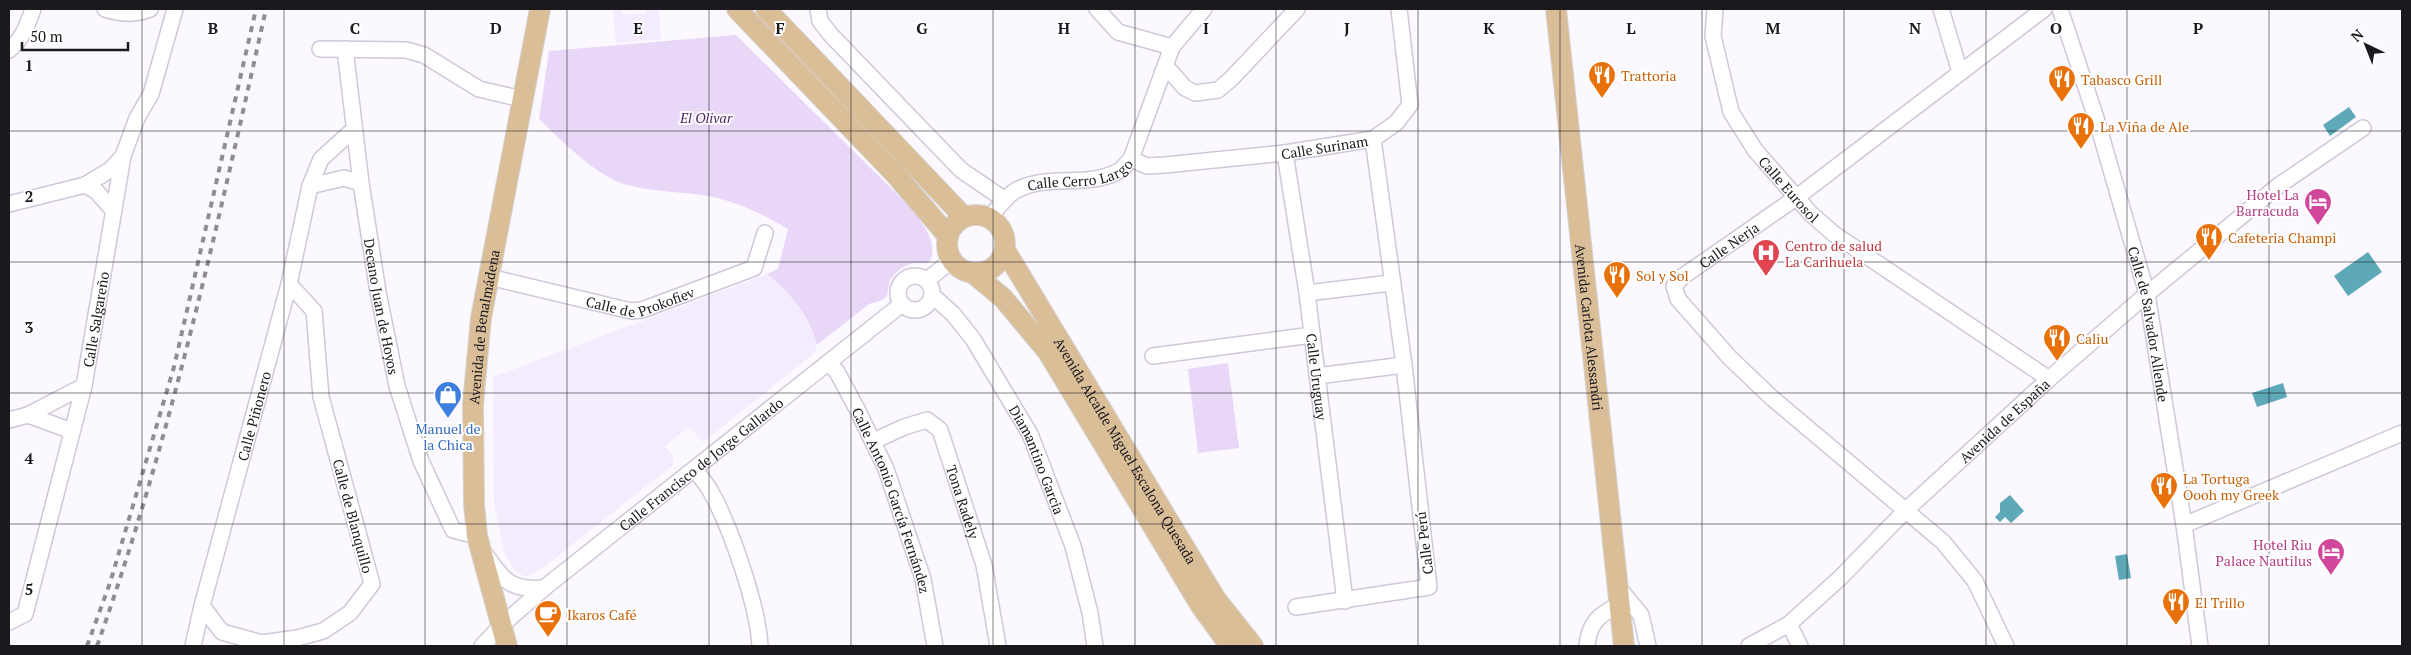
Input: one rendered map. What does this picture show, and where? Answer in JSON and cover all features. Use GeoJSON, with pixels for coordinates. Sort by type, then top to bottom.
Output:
{"type":"FeatureCollection","features":[{"type":"Feature","properties":{"kind":"main road","name":"Avenida de Benalmádena"},"geometry":{"type":"LineString","coordinates":[[507,646],[478,541],[474,504],[473,404],[482,318],[540,9]]}},
{"type":"Feature","properties":{"kind":"main road"},"geometry":{"type":"LineString","coordinates":[[736,9],[896,175],[948,236]]}},
{"type":"Feature","properties":{"kind":"main road"},"geometry":{"type":"LineString","coordinates":[[766,9],[964,217]]}},
{"type":"Feature","properties":{"kind":"main road","name":"Avenida Carlota Alessandri"},"geometry":{"type":"LineString","coordinates":[[1556,9],[1624,646]]}},
{"type":"Feature","properties":{"kind":"main road"},"geometry":{"type":"LineString","coordinates":[[976,215],[989,219],[994,221],[1002,231],[1004,250],[998,263],[984,273],[974,274],[962,270],[951,261],[947,252],[948,236],[954,225],[964,217],[976,215]]}},
{"type":"Feature","properties":{"kind":"main road","name":"Avenida Alcalde Miguel Escalona Quesada"},"geometry":{"type":"LineString","coordinates":[[1004,250],[1215,598],[1253,646]]}},
{"type":"Feature","properties":{"kind":"main road","name":"Avenida Alcalde Miguel Escalona Quesada"},"geometry":{"type":"LineString","coordinates":[[974,274],[1003,298],[1048,352],[1201,606],[1230,646]]}},
{"type":"Feature","properties":{"kind":"street"},"geometry":{"type":"LineString","coordinates":[[9,50],[15,46],[28,24],[34,9]]}},
{"type":"Feature","properties":{"kind":"street"},"geometry":{"type":"LineString","coordinates":[[106,9],[121,13],[139,13],[150,9]]}},
{"type":"Feature","properties":{"kind":"street","name":"Calle Salgareño"},"geometry":{"type":"LineString","coordinates":[[9,622],[25,614],[84,386],[123,156],[137,118],[151,94],[175,9]]}},
{"type":"Feature","properties":{"kind":"street"},"geometry":{"type":"LineString","coordinates":[[818,9],[820,21],[831,35],[961,170],[1004,200]]}},
{"type":"Feature","properties":{"kind":"street"},"geometry":{"type":"LineString","coordinates":[[1097,9],[1118,32],[1172,47]]}},
{"type":"Feature","properties":{"kind":"street","name":"Calle Cerro Largo"},"geometry":{"type":"LineString","coordinates":[[989,219],[1004,200],[1015,191],[1029,185],[1099,178],[1118,172],[1131,159],[1172,47],[1204,9]]}},
{"type":"Feature","properties":{"kind":"street"},"geometry":{"type":"LineString","coordinates":[[1163,71],[1170,71],[1185,88],[1195,93],[1218,90],[1231,79],[1297,9]]}},
{"type":"Feature","properties":{"kind":"street","name":"Calle Surinam"},"geometry":{"type":"LineString","coordinates":[[1131,159],[1148,166],[1285,153],[1373,139],[1396,123],[1410,105],[1398,9]]}},
{"type":"Feature","properties":{"kind":"street","name":"Calle Eurosol"},"geometry":{"type":"LineString","coordinates":[[1715,9],[1712,36],[1731,112],[1756,150],[1811,214],[1834,234],[2049,379]]}},
{"type":"Feature","properties":{"kind":"street"},"geometry":{"type":"LineString","coordinates":[[1941,9],[1960,72]]}},
{"type":"Feature","properties":{"kind":"street","name":"Calle Nerja"},"geometry":{"type":"LineString","coordinates":[[1906,510],[1772,398],[1730,358],[1678,299],[1674,286],[1682,276],[1797,197],[2044,9]]}},
{"type":"Feature","properties":{"kind":"street","name":"Calle de Salvador Allende"},"geometry":{"type":"LineString","coordinates":[[2060,9],[2096,118],[2147,294],[2184,525],[2200,646]]}},
{"type":"Feature","properties":{"kind":"street"},"geometry":{"type":"LineString","coordinates":[[320,49],[406,50],[424,55],[479,89],[522,99]]}},
{"type":"Feature","properties":{"kind":"street","name":"Decano Juan de Hoyos"},"geometry":{"type":"LineString","coordinates":[[345,49],[360,183],[378,292],[397,386],[421,461],[453,530],[478,541]]}},
{"type":"Feature","properties":{"kind":"street","name":"Avenida de España"},"geometry":{"type":"LineString","coordinates":[[1749,646],[1789,624],[1840,578],[1906,510],[2049,379],[2147,294],[2278,186],[2363,128]]}},
{"type":"Feature","properties":{"kind":"street","name":"Calle Piñonero"},"geometry":{"type":"LineString","coordinates":[[193,646],[288,284],[310,186],[321,159],[353,130]]}},
{"type":"Feature","properties":{"kind":"street","name":"Calle Perú"},"geometry":{"type":"LineString","coordinates":[[1296,607],[1429,587],[1404,365],[1391,283],[1373,139]]}},
{"type":"Feature","properties":{"kind":"street","name":"Calle Uruguay"},"geometry":{"type":"LineString","coordinates":[[1285,153],[1307,293],[1345,601]]}},
{"type":"Feature","properties":{"kind":"street"},"geometry":{"type":"LineString","coordinates":[[9,204],[85,185],[110,170],[123,156]]}},
{"type":"Feature","properties":{"kind":"street"},"geometry":{"type":"LineString","coordinates":[[310,186],[344,178],[360,183]]}},
{"type":"Feature","properties":{"kind":"street"},"geometry":{"type":"LineString","coordinates":[[85,185],[96,191],[114,211]]}},
{"type":"Feature","properties":{"kind":"street","name":"Calle de Prokofiev"},"geometry":{"type":"LineString","coordinates":[[489,277],[631,311],[642,310],[754,268],[765,234]]}},
{"type":"Feature","properties":{"kind":"street"},"geometry":{"type":"LineString","coordinates":[[927,280],[951,261]]}},
{"type":"Feature","properties":{"kind":"street"},"geometry":{"type":"LineString","coordinates":[[916,275],[927,280],[933,290],[933,296],[931,302],[922,309],[910,310],[902,304],[898,293],[902,282],[916,275]]}},
{"type":"Feature","properties":{"kind":"street"},"geometry":{"type":"LineString","coordinates":[[1307,293],[1391,283]]}},
{"type":"Feature","properties":{"kind":"street","name":"Calle de Blanquillo"},"geometry":{"type":"LineString","coordinates":[[202,606],[222,632],[262,643],[297,638],[323,631],[350,613],[372,584],[321,397],[314,311],[288,284]]}},
{"type":"Feature","properties":{"kind":"street","name":"Diamantino Garcia"},"geometry":{"type":"LineString","coordinates":[[933,296],[953,314],[973,339],[1030,434],[1073,546],[1090,613],[1094,646]]}},
{"type":"Feature","properties":{"kind":"street","name":"Calle Francisco de Jorge Gallardo"},"geometry":{"type":"LineString","coordinates":[[482,646],[502,625],[544,588],[902,304]]}},
{"type":"Feature","properties":{"kind":"street"},"geometry":{"type":"LineString","coordinates":[[1153,356],[1312,335]]}},
{"type":"Feature","properties":{"kind":"street","name":"Calle Antonio García Fernández"},"geometry":{"type":"LineString","coordinates":[[829,363],[837,372],[874,441],[923,579],[935,646]]}},
{"type":"Feature","properties":{"kind":"street"},"geometry":{"type":"LineString","coordinates":[[1317,376],[1404,365]]}},
{"type":"Feature","properties":{"kind":"street"},"geometry":{"type":"LineString","coordinates":[[9,420],[28,415],[84,386]]}},
{"type":"Feature","properties":{"kind":"street"},"geometry":{"type":"LineString","coordinates":[[28,415],[72,431]]}},
{"type":"Feature","properties":{"kind":"street","name":"Tona Radely"},"geometry":{"type":"LineString","coordinates":[[874,441],[904,427],[927,420],[940,430],[984,565],[998,646]]}},
{"type":"Feature","properties":{"kind":"street"},"geometry":{"type":"LineString","coordinates":[[2184,525],[2402,433]]}},
{"type":"Feature","properties":{"kind":"street"},"geometry":{"type":"LineString","coordinates":[[695,470],[710,490],[721,512],[749,590],[760,646]]}},
{"type":"Feature","properties":{"kind":"street"},"geometry":{"type":"LineString","coordinates":[[1906,510],[1943,542],[1975,581],[2006,646]]}},
{"type":"Feature","properties":{"kind":"street"},"geometry":{"type":"LineString","coordinates":[[478,541],[501,576],[513,587],[527,590],[544,588]]}},
{"type":"Feature","properties":{"kind":"street"},"geometry":{"type":"LineString","coordinates":[[1587,646],[1588,632],[1600,615],[1619,596],[1641,615],[1648,646]]}},
{"type":"Feature","properties":{"kind":"street"},"geometry":{"type":"LineString","coordinates":[[1789,624],[1800,646]]}},
{"type":"Feature","properties":{"kind":"shaded area"},"geometry":{"type":"Polygon","coordinates":[[[621,9],[622,15],[646,13],[645,9],[659,9],[661,39],[616,43],[613,10],[621,9]]]}},
{"type":"Feature","properties":{"kind":"shaded area"},"geometry":{"type":"Polygon","coordinates":[[[767,274],[785,288],[802,313],[815,337],[816,352],[703,442],[689,427],[665,446],[674,458],[672,466],[544,567],[528,576],[523,576],[515,570],[504,552],[494,503],[493,377],[767,274]]]}},
{"type":"Feature","properties":{"kind":"green space","name":"El Olivar"},"geometry":{"type":"Polygon","coordinates":[[[736,35],[914,211],[926,229],[932,243],[933,250],[928,263],[912,263],[900,269],[890,279],[887,296],[882,300],[869,304],[817,345],[809,324],[798,305],[767,274],[778,269],[788,229],[754,211],[718,198],[638,188],[615,180],[603,174],[580,157],[539,119],[549,51],[736,35]]]}},
{"type":"Feature","properties":{"kind":"green space"},"geometry":{"type":"Polygon","coordinates":[[[1228,363],[1239,448],[1198,453],[1188,369],[1228,363]]]}},
{"type":"Feature","properties":{"kind":"water"},"geometry":{"type":"Polygon","coordinates":[[[2349,107],[2356,117],[2330,136],[2323,125],[2349,107]]]}},
{"type":"Feature","properties":{"kind":"water"},"geometry":{"type":"Polygon","coordinates":[[[2368,252],[2382,272],[2348,296],[2334,276],[2368,252]]]}},
{"type":"Feature","properties":{"kind":"water"},"geometry":{"type":"Polygon","coordinates":[[[2283,383],[2287,397],[2257,407],[2252,393],[2283,383]]]}},
{"type":"Feature","properties":{"kind":"water"},"geometry":{"type":"Polygon","coordinates":[[[2010,495],[2024,511],[2011,523],[2005,517],[2000,522],[1995,517],[2000,512],[2000,503],[2010,495]]]}},
{"type":"Feature","properties":{"kind":"water"},"geometry":{"type":"Polygon","coordinates":[[[2127,554],[2131,578],[2119,580],[2115,556],[2127,554]]]}},
{"type":"Feature","properties":{"kind":"railway"},"geometry":{"type":"LineString","coordinates":[[87,646],[110,583],[174,367],[256,9]]}},
{"type":"Feature","properties":{"kind":"railway"},"geometry":{"type":"LineString","coordinates":[[97,646],[124,568],[148,489],[191,330],[230,170],[266,9]]}},
{"type":"Feature","properties":{"kind":"place","name":"Trattoria"},"geometry":{"type":"Point","coordinates":[1602,99]}},
{"type":"Feature","properties":{"kind":"place","name":"Tabasco Grill"},"geometry":{"type":"Point","coordinates":[2062,103]}},
{"type":"Feature","properties":{"kind":"place","name":"La Viña de Ale"},"geometry":{"type":"Point","coordinates":[2081,150]}},
{"type":"Feature","properties":{"kind":"place","name":"Hotel La Barracuda"},"geometry":{"type":"Point","coordinates":[2318,226]}},
{"type":"Feature","properties":{"kind":"place","name":"Cafeteria Champi"},"geometry":{"type":"Point","coordinates":[2209,261]}},
{"type":"Feature","properties":{"kind":"place","name":"Centro de salud La Carihuela"},"geometry":{"type":"Point","coordinates":[1766,277]}},
{"type":"Feature","properties":{"kind":"place","name":"Sol y Sol"},"geometry":{"type":"Point","coordinates":[1617,299]}},
{"type":"Feature","properties":{"kind":"place","name":"Caliu"},"geometry":{"type":"Point","coordinates":[2057,362]}},
{"type":"Feature","properties":{"kind":"place","name":"Manuel de la Chica"},"geometry":{"type":"Point","coordinates":[448,419]}},
{"type":"Feature","properties":{"kind":"place","name":"La Tortuga Oooh my Greek"},"geometry":{"type":"Point","coordinates":[2164,510]}},
{"type":"Feature","properties":{"kind":"place","name":"Hotel Riu Palace Nautilus"},"geometry":{"type":"Point","coordinates":[2331,576]}},
{"type":"Feature","properties":{"kind":"place","name":"El Trillo"},"geometry":{"type":"Point","coordinates":[2176,626]}},
{"type":"Feature","properties":{"kind":"place","name":"Ikaros Café"},"geometry":{"type":"Point","coordinates":[548,638]}}]}
